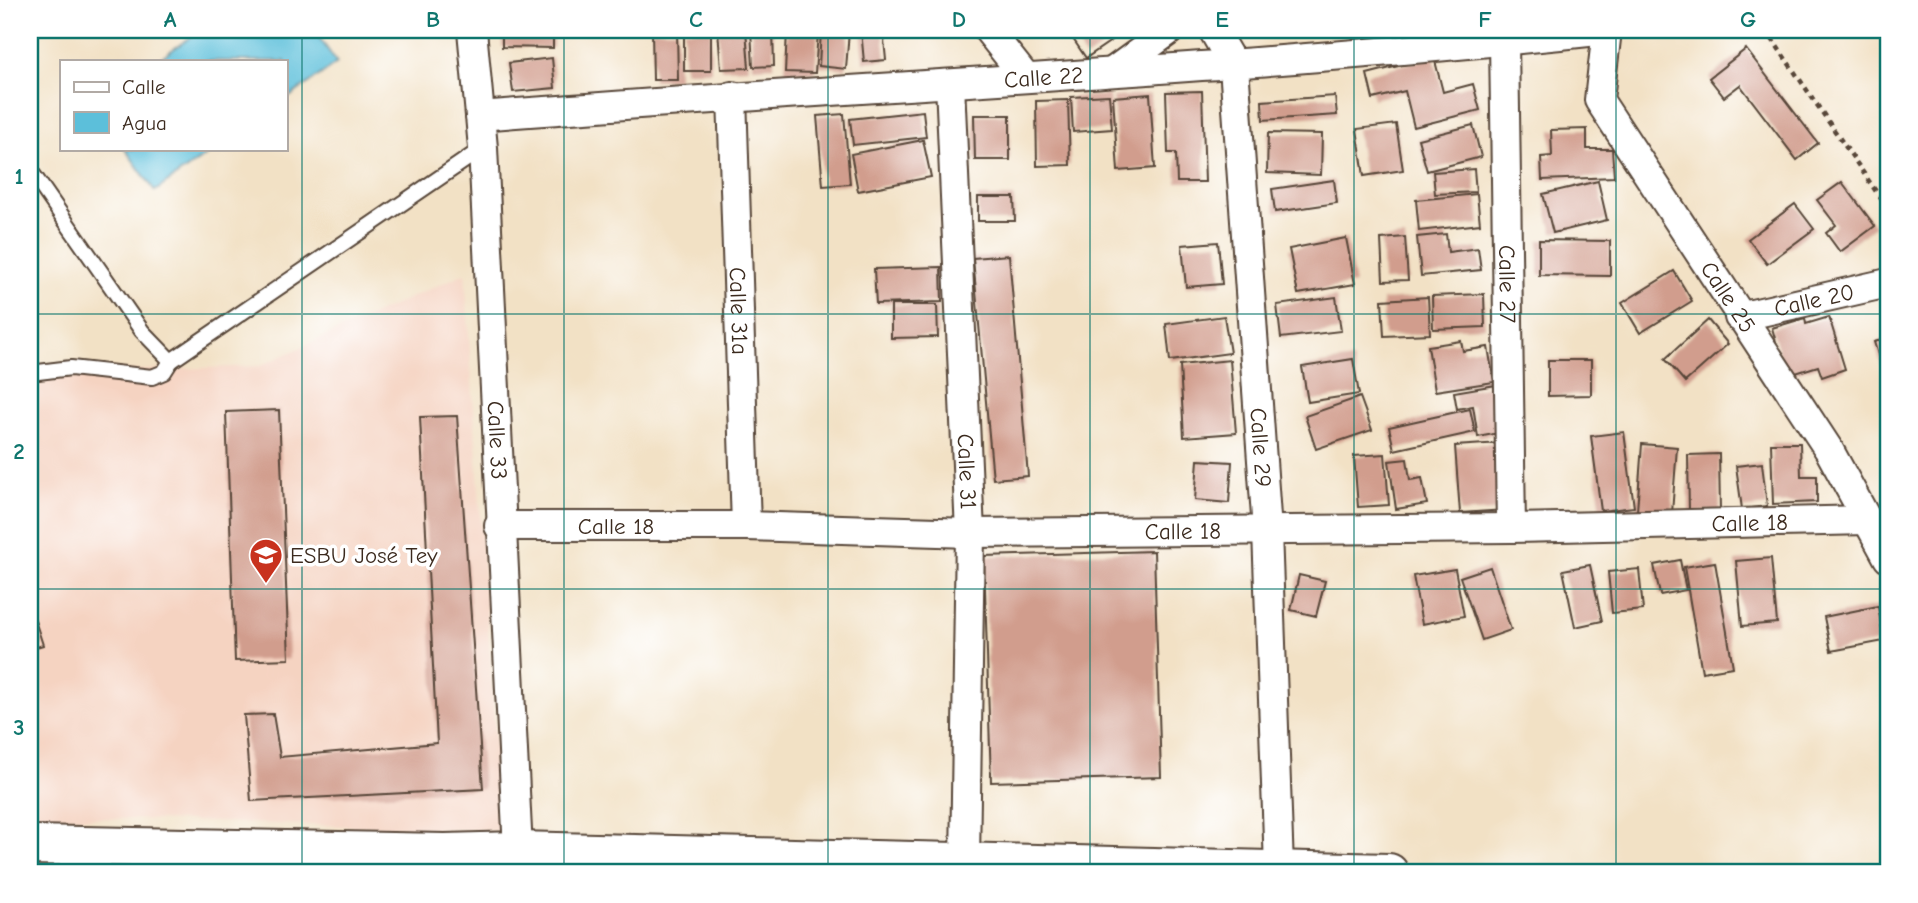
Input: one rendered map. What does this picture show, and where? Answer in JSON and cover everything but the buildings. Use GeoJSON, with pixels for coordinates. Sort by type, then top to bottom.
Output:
{"type":"FeatureCollection","features":[{"type":"Feature","properties":{"kind":"main road"},"geometry":{"type":"LineString","coordinates":[[30,845],[445,863],[519,851],[869,868],[965,862],[1279,868],[1374,873]]}},
{"type":"Feature","properties":{"kind":"street","name":"Calle 33"},"geometry":{"type":"LineString","coordinates":[[472,30],[483,148],[499,526],[519,851]]}},
{"type":"Feature","properties":{"kind":"street"},"geometry":{"type":"LineString","coordinates":[[988,30],[1026,78]]}},
{"type":"Feature","properties":{"kind":"street"},"geometry":{"type":"LineString","coordinates":[[1115,70],[1170,30]]}},
{"type":"Feature","properties":{"kind":"street","name":"Calle 29"},"geometry":{"type":"LineString","coordinates":[[1213,30],[1234,66],[1267,531],[1279,868]]}},
{"type":"Feature","properties":{"kind":"street","name":"Calle 22"},"geometry":{"type":"LineString","coordinates":[[480,116],[1115,70],[1234,66],[1607,30]]}},
{"type":"Feature","properties":{"kind":"street","name":"Calle 25"},"geometry":{"type":"LineString","coordinates":[[1607,30],[1599,100],[1739,317],[1829,450],[1888,558]]}},
{"type":"Feature","properties":{"kind":"street","name":"Calle 27"},"geometry":{"type":"LineString","coordinates":[[1504,41],[1511,528]]}},
{"type":"Feature","properties":{"kind":"street","name":"Calle 31"},"geometry":{"type":"LineString","coordinates":[[950,84],[970,533],[965,862]]}},
{"type":"Feature","properties":{"kind":"street","name":"Calle 31a"},"geometry":{"type":"LineString","coordinates":[[732,96],[746,526]]}},
{"type":"Feature","properties":{"kind":"street","name":"Calle 20"},"geometry":{"type":"LineString","coordinates":[[1739,317],[1888,283]]}},
{"type":"Feature","properties":{"kind":"street","name":"Calle 18"},"geometry":{"type":"LineString","coordinates":[[499,526],[746,526],[970,533],[1511,528],[1868,520]]}},
{"type":"Feature","properties":{"kind":"lane"},"geometry":{"type":"LineString","coordinates":[[30,373],[71,368],[152,376],[164,372],[171,361],[483,148]]}},
{"type":"Feature","properties":{"kind":"lane"},"geometry":{"type":"LineString","coordinates":[[30,170],[142,331],[171,361]]}},
{"type":"Feature","properties":{"kind":"path"},"geometry":{"type":"LineString","coordinates":[[1766,30],[1888,209]]}},
{"type":"Feature","properties":{"kind":"shaded area","name":"ESBU José Tey"},"geometry":{"type":"Polygon","coordinates":[[[465,273],[501,831],[30,816],[30,374],[260,366],[465,273]]]}},
{"type":"Feature","properties":{"kind":"water"},"geometry":{"type":"Polygon","coordinates":[[[201,30],[314,30],[337,63],[287,99],[287,60],[157,60],[201,30]]]}},
{"type":"Feature","properties":{"kind":"water"},"geometry":{"type":"Polygon","coordinates":[[[126,150],[214,150],[155,191],[126,150]]]}},
{"type":"Feature","properties":{"kind":"place","name":"ESBU José Tey"},"geometry":{"type":"Point","coordinates":[266,585]}}]}
